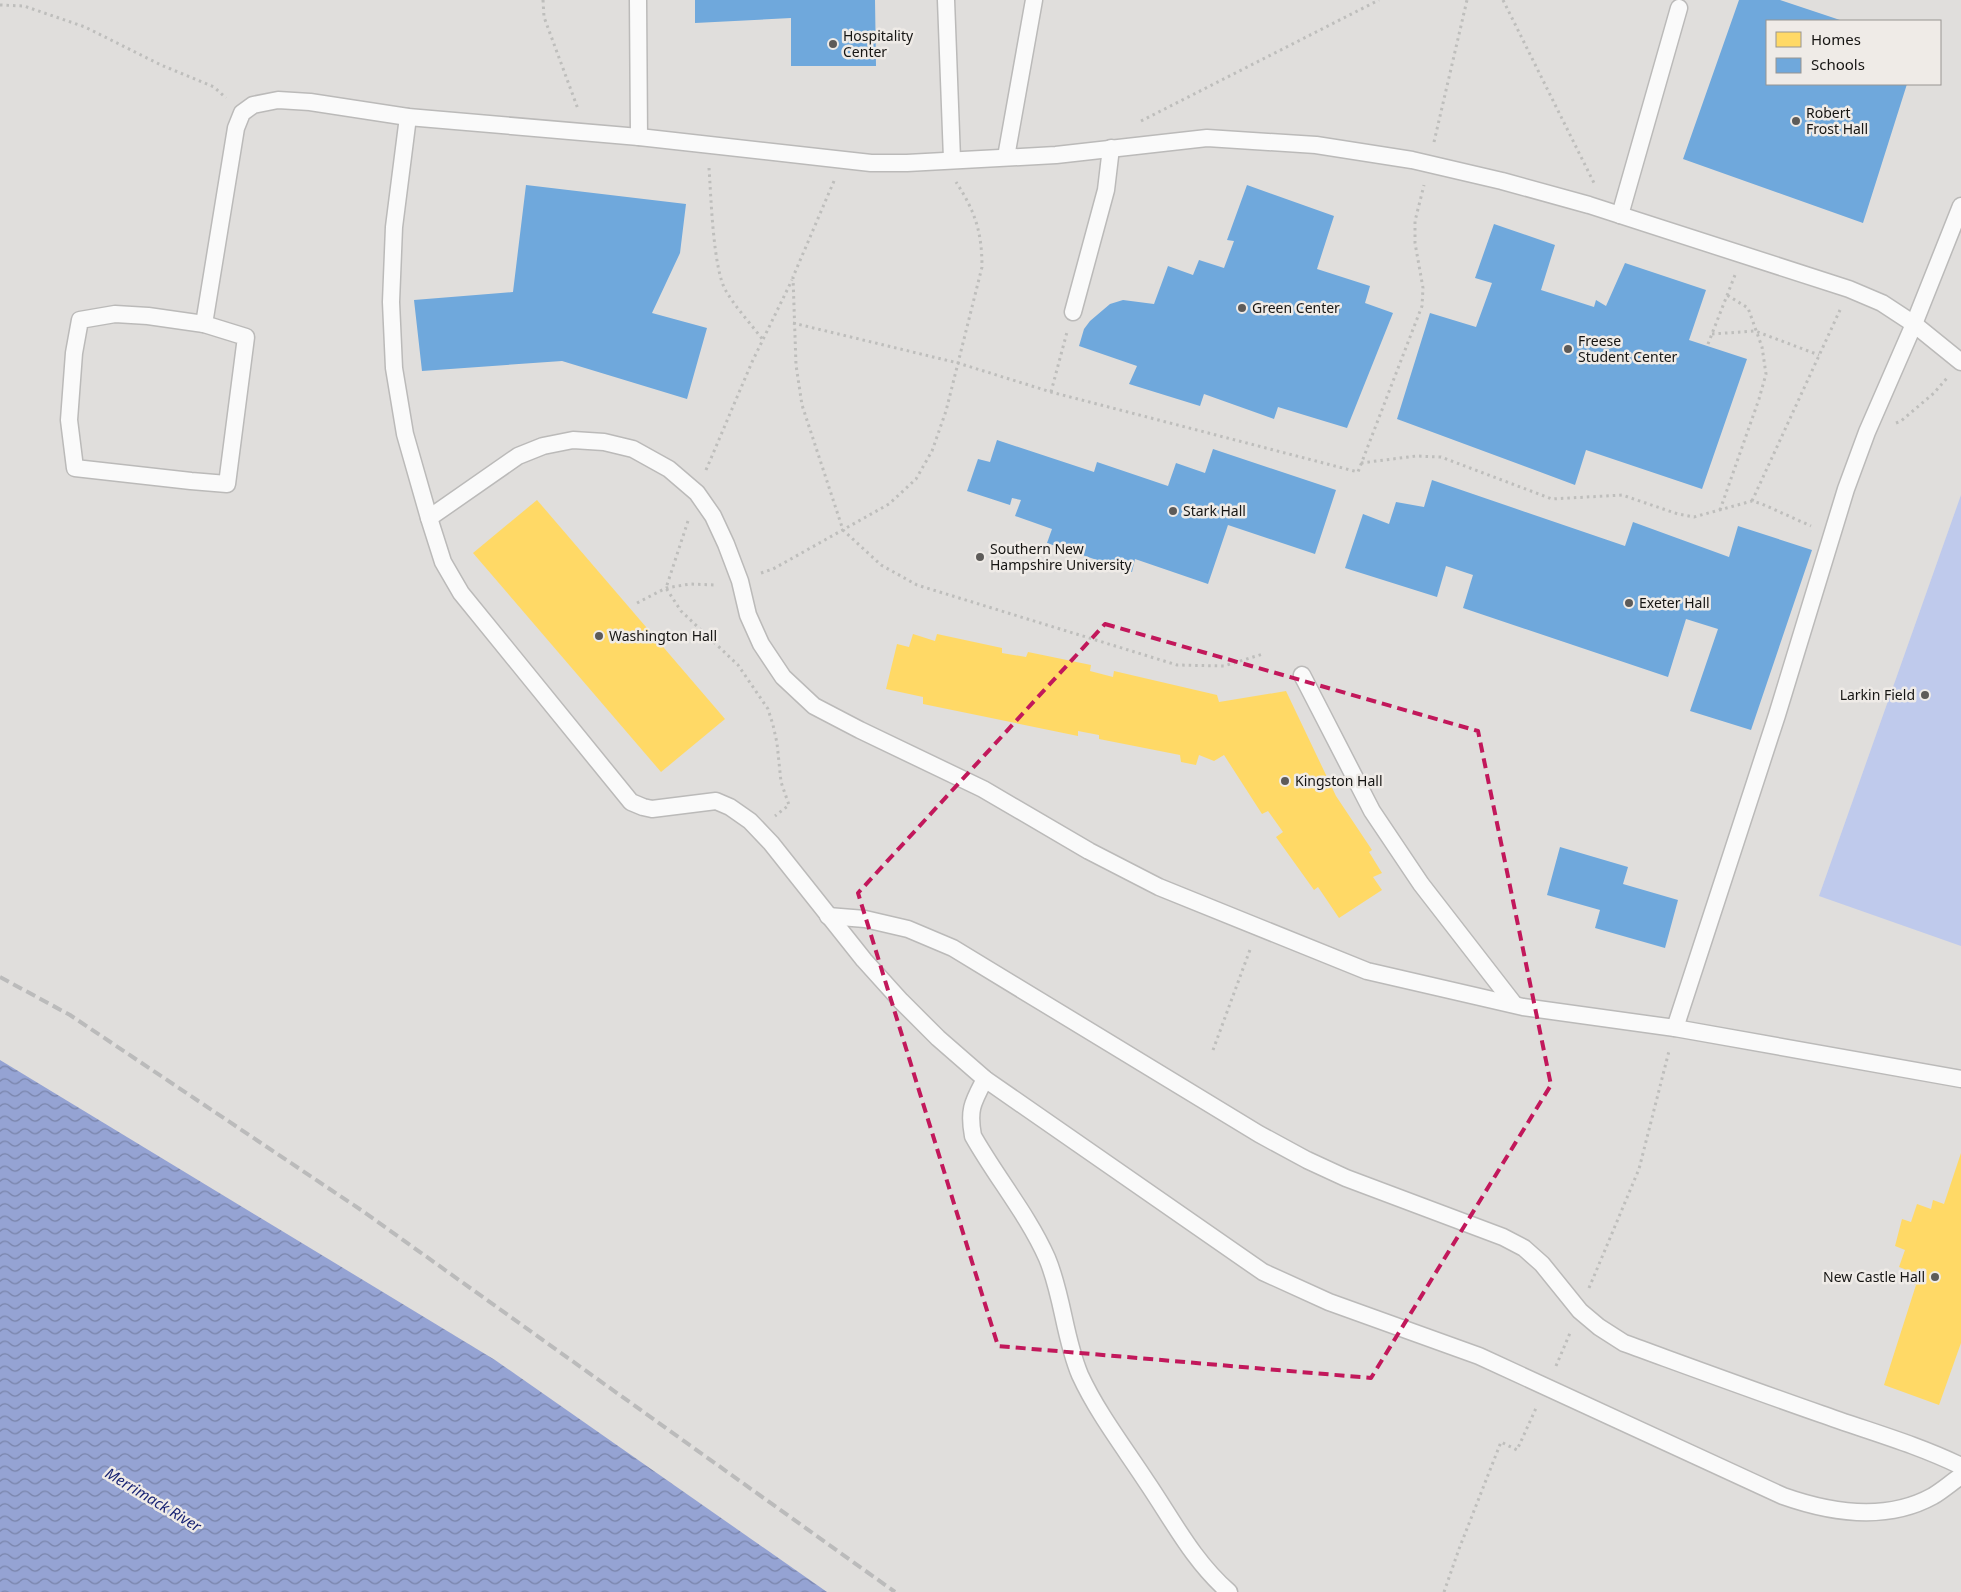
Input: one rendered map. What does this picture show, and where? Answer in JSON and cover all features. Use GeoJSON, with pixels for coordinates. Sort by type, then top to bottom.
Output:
{"type":"FeatureCollection","features":[{"type":"Feature","properties":{"kind":"lane"},"geometry":{"type":"LineString","coordinates":[[638,0],[639,137]]}},
{"type":"Feature","properties":{"kind":"lane"},"geometry":{"type":"LineString","coordinates":[[946,0],[952,160]]}},
{"type":"Feature","properties":{"kind":"lane"},"geometry":{"type":"LineString","coordinates":[[1006,156],[1034,0]]}},
{"type":"Feature","properties":{"kind":"lane"},"geometry":{"type":"LineString","coordinates":[[1620,215],[1679,8]]}},
{"type":"Feature","properties":{"kind":"lane"},"geometry":{"type":"LineString","coordinates":[[204,324],[236,128],[242,112],[253,105],[278,100],[310,102],[408,117],[639,137],[843,161],[907,163],[1006,156],[1056,155],[1208,138],[1316,145],[1412,160],[1460,170],[1557,196],[1849,288],[1882,303],[1914,324],[1961,362]]}},
{"type":"Feature","properties":{"kind":"lane"},"geometry":{"type":"LineString","coordinates":[[408,117],[394,227],[391,302],[394,368],[405,434],[443,562],[461,594],[631,802],[652,809],[716,801],[730,807],[750,821],[772,843],[828,916],[900,1001],[938,1038],[985,1079],[1263,1272],[1328,1302],[1478,1356],[1783,1496],[1810,1506],[1835,1511],[1864,1513],[1890,1510],[1933,1496],[1961,1476]]}},
{"type":"Feature","properties":{"kind":"lane"},"geometry":{"type":"LineString","coordinates":[[1073,312],[1106,190],[1111,148]]}},
{"type":"Feature","properties":{"kind":"lane"},"geometry":{"type":"LineString","coordinates":[[1675,1028],[1777,715],[1846,489],[1866,432],[1914,324],[1961,206]]}},
{"type":"Feature","properties":{"kind":"lane"},"geometry":{"type":"LineString","coordinates":[[115,314],[148,316],[204,324],[246,337],[227,484],[75,468],[69,420],[74,353],[80,320],[115,314]]}},
{"type":"Feature","properties":{"kind":"lane"},"geometry":{"type":"LineString","coordinates":[[429,518],[518,456],[543,446],[573,440],[604,442],[633,449],[668,469],[697,493],[713,516],[740,581],[748,614],[761,644],[783,677],[814,706],[983,789],[1089,851],[1159,887],[1366,971],[1514,1004],[1675,1028],[1961,1079]]}},
{"type":"Feature","properties":{"kind":"lane"},"geometry":{"type":"LineString","coordinates":[[1302,675],[1372,811],[1421,884],[1514,1004]]}},
{"type":"Feature","properties":{"kind":"lane"},"geometry":{"type":"LineString","coordinates":[[828,916],[866,919],[908,929],[953,948],[1259,1134],[1307,1160],[1346,1178],[1503,1237],[1524,1248],[1542,1264],[1580,1311],[1599,1328],[1624,1343],[1823,1415],[1908,1443],[1961,1466]]}},
{"type":"Feature","properties":{"kind":"lane"},"geometry":{"type":"LineString","coordinates":[[985,1079],[972,1104],[970,1119],[973,1136],[1031,1227],[1047,1259],[1059,1293],[1071,1348],[1080,1374],[1099,1409],[1179,1534],[1201,1563],[1229,1592]]}},
{"type":"Feature","properties":{"kind":"path"},"geometry":{"type":"LineString","coordinates":[[543,0],[544,17],[581,117]]}},
{"type":"Feature","properties":{"kind":"path"},"geometry":{"type":"LineString","coordinates":[[1133,125],[1379,0]]}},
{"type":"Feature","properties":{"kind":"path"},"geometry":{"type":"LineString","coordinates":[[1433,148],[1467,0]]}},
{"type":"Feature","properties":{"kind":"path"},"geometry":{"type":"LineString","coordinates":[[1503,0],[1597,190]]}},
{"type":"Feature","properties":{"kind":"path"},"geometry":{"type":"LineString","coordinates":[[0,5],[24,6],[84,27],[162,65],[214,87],[242,112]]}},
{"type":"Feature","properties":{"kind":"path"},"geometry":{"type":"LineString","coordinates":[[637,602],[666,588],[690,584],[713,586],[740,581],[773,569],[889,504],[916,479],[935,443],[946,411],[982,267],[982,244],[976,221],[968,200],[954,180],[952,160]]}},
{"type":"Feature","properties":{"kind":"path"},"geometry":{"type":"LineString","coordinates":[[666,588],[697,493],[752,362],[793,277],[843,161]]}},
{"type":"Feature","properties":{"kind":"path"},"geometry":{"type":"LineString","coordinates":[[709,168],[720,275],[725,290],[763,340]]}},
{"type":"Feature","properties":{"kind":"path"},"geometry":{"type":"LineString","coordinates":[[793,323],[958,363],[1051,392],[1358,472],[1422,306],[1423,288],[1415,243],[1415,222],[1424,185]]}},
{"type":"Feature","properties":{"kind":"path"},"geometry":{"type":"LineString","coordinates":[[1708,344],[1743,254]]}},
{"type":"Feature","properties":{"kind":"path"},"geometry":{"type":"LineString","coordinates":[[793,277],[793,323],[796,365],[802,405],[844,530],[881,565],[916,585],[1177,665],[1224,666],[1263,654]]}},
{"type":"Feature","properties":{"kind":"path"},"geometry":{"type":"LineString","coordinates":[[1752,502],[1849,288]]}},
{"type":"Feature","properties":{"kind":"path"},"geometry":{"type":"LineString","coordinates":[[1720,510],[1766,374],[1762,347],[1748,308],[1727,295]]}},
{"type":"Feature","properties":{"kind":"path"},"geometry":{"type":"LineString","coordinates":[[1051,392],[1073,312]]}},
{"type":"Feature","properties":{"kind":"path"},"geometry":{"type":"LineString","coordinates":[[1712,334],[1755,331],[1819,355]]}},
{"type":"Feature","properties":{"kind":"path"},"geometry":{"type":"LineString","coordinates":[[1866,432],[1902,421],[1934,393],[1961,362]]}},
{"type":"Feature","properties":{"kind":"path"},"geometry":{"type":"LineString","coordinates":[[1361,464],[1416,456],[1441,457],[1552,499],[1622,495],[1694,517],[1752,502],[1762,504],[1831,536]]}},
{"type":"Feature","properties":{"kind":"path"},"geometry":{"type":"LineString","coordinates":[[666,588],[682,611],[738,665],[768,709],[777,743],[781,782],[789,805],[758,830]]}},
{"type":"Feature","properties":{"kind":"path"},"geometry":{"type":"LineString","coordinates":[[1213,1050],[1258,928]]}},
{"type":"Feature","properties":{"kind":"path"},"geometry":{"type":"LineString","coordinates":[[1555,1368],[1639,1169],[1675,1028]]}},
{"type":"Feature","properties":{"kind":"path"},"geometry":{"type":"LineString","coordinates":[[1444,1592],[1486,1479],[1496,1460],[1501,1442],[1517,1450],[1533,1414]]}},
{"type":"Feature","properties":{"kind":"highlighted area"},"geometry":{"type":"Polygon","coordinates":[[[1105,624],[1478,731],[1551,1085],[1371,1378],[998,1346],[858,893],[1105,624]]]}},
{"type":"Feature","properties":{"kind":"shaded area","name":"Larkin Field"},"geometry":{"type":"Polygon","coordinates":[[[1961,495],[1961,946],[1819,896],[1961,495]]]}},
{"type":"Feature","properties":{"kind":"water","name":"Merrimack River"},"geometry":{"type":"Polygon","coordinates":[[[0,1060],[495,1360],[827,1592],[0,1592],[0,1060]]]}},
{"type":"Feature","properties":{"kind":"building: Homes","name":"Washington Hall"},"geometry":{"type":"Polygon","coordinates":[[[537,500],[725,719],[661,772],[473,553],[537,500]]]}},
{"type":"Feature","properties":{"kind":"building: Homes","name":"Kingston Hall"},"geometry":{"type":"Polygon","coordinates":[[[913,634],[935,641],[937,634],[1002,648],[1002,653],[1026,657],[1028,652],[1091,665],[1090,671],[1113,677],[1114,671],[1217,695],[1219,702],[1286,691],[1336,796],[1372,850],[1369,852],[1382,873],[1373,877],[1382,890],[1339,918],[1318,887],[1314,890],[1276,837],[1283,832],[1268,811],[1262,814],[1224,755],[1214,761],[1199,755],[1196,765],[1181,762],[1180,755],[1099,739],[1099,735],[1078,731],[1078,736],[923,704],[923,697],[886,689],[897,644],[909,647],[913,634]]]}},
{"type":"Feature","properties":{"kind":"building: Homes","name":"New Castle Hall"},"geometry":{"type":"Polygon","coordinates":[[[1961,1153],[1961,1343],[1939,1405],[1884,1385],[1916,1285],[1907,1281],[1912,1272],[1899,1267],[1905,1250],[1895,1246],[1902,1219],[1911,1222],[1917,1204],[1931,1209],[1933,1200],[1944,1204],[1961,1153]]]}},
{"type":"Feature","properties":{"kind":"building: Schools","name":"Hospitality Center"},"geometry":{"type":"Polygon","coordinates":[[[695,0],[875,0],[876,66],[791,66],[791,18],[695,23],[695,0]]]}},
{"type":"Feature","properties":{"kind":"building: Schools","name":"Robert Frost Hall"},"geometry":{"type":"Polygon","coordinates":[[[1739,0],[1780,0],[1840,20],[1766,20],[1766,85],[1907,85],[1863,223],[1683,159],[1739,0]]]}},
{"type":"Feature","properties":{"kind":"building: Schools"},"geometry":{"type":"Polygon","coordinates":[[[526,185],[686,204],[680,253],[652,313],[707,328],[687,399],[562,361],[422,371],[414,300],[513,292],[526,185]]]}},
{"type":"Feature","properties":{"kind":"building: Schools","name":"Green Center"},"geometry":{"type":"Polygon","coordinates":[[[1247,185],[1334,216],[1317,269],[1370,286],[1365,303],[1393,313],[1347,428],[1278,407],[1274,419],[1204,394],[1200,406],[1129,384],[1137,366],[1079,346],[1084,329],[1090,321],[1110,304],[1123,300],[1154,304],[1168,266],[1193,275],[1199,260],[1224,268],[1234,241],[1227,240],[1247,185]]]}},
{"type":"Feature","properties":{"kind":"building: Schools","name":"Freese Student Center"},"geometry":{"type":"Polygon","coordinates":[[[1494,224],[1555,245],[1541,290],[1594,307],[1596,300],[1606,306],[1625,263],[1706,290],[1689,340],[1747,359],[1702,489],[1586,450],[1575,485],[1397,419],[1430,313],[1476,327],[1492,283],[1475,278],[1494,224]]]}},
{"type":"Feature","properties":{"kind":"building: Schools","name":"Stark Hall"},"geometry":{"type":"Polygon","coordinates":[[[997,440],[1094,472],[1097,462],[1168,486],[1176,463],[1205,473],[1213,449],[1336,490],[1315,554],[1228,525],[1208,584],[1135,559],[1132,572],[1047,543],[1052,529],[1015,516],[1021,500],[1012,498],[1010,505],[967,491],[978,459],[990,462],[997,440]]]}},
{"type":"Feature","properties":{"kind":"building: Schools","name":"Exeter Hall"},"geometry":{"type":"Polygon","coordinates":[[[1432,480],[1625,546],[1633,522],[1729,557],[1738,526],[1812,550],[1751,730],[1690,711],[1718,629],[1686,619],[1668,677],[1463,608],[1473,575],[1446,566],[1437,597],[1345,568],[1363,514],[1389,524],[1396,502],[1424,507],[1432,480]]]}},
{"type":"Feature","properties":{"kind":"building: Schools"},"geometry":{"type":"Polygon","coordinates":[[[1560,847],[1628,867],[1623,884],[1678,900],[1665,948],[1595,928],[1600,910],[1547,895],[1560,847]]]}},
{"type":"Feature","properties":{"kind":"railway"},"geometry":{"type":"LineString","coordinates":[[0,977],[70,1015],[364,1212],[895,1592]]}},
{"type":"Feature","properties":{"kind":"place","name":"Hospitality Center"},"geometry":{"type":"Point","coordinates":[833,44]}},
{"type":"Feature","properties":{"kind":"place","name":"Robert Frost Hall"},"geometry":{"type":"Point","coordinates":[1796,121]}},
{"type":"Feature","properties":{"kind":"place","name":"Green Center"},"geometry":{"type":"Point","coordinates":[1242,308]}},
{"type":"Feature","properties":{"kind":"place","name":"Freese Student Center"},"geometry":{"type":"Point","coordinates":[1568,349]}},
{"type":"Feature","properties":{"kind":"place","name":"Stark Hall"},"geometry":{"type":"Point","coordinates":[1173,511]}},
{"type":"Feature","properties":{"kind":"place","name":"Southern New Hampshire University"},"geometry":{"type":"Point","coordinates":[980,557]}},
{"type":"Feature","properties":{"kind":"place","name":"Exeter Hall"},"geometry":{"type":"Point","coordinates":[1629,603]}},
{"type":"Feature","properties":{"kind":"place","name":"Washington Hall"},"geometry":{"type":"Point","coordinates":[599,636]}},
{"type":"Feature","properties":{"kind":"place","name":"Larkin Field"},"geometry":{"type":"Point","coordinates":[1925,695]}},
{"type":"Feature","properties":{"kind":"place","name":"Kingston Hall"},"geometry":{"type":"Point","coordinates":[1285,781]}},
{"type":"Feature","properties":{"kind":"place","name":"New Castle Hall"},"geometry":{"type":"Point","coordinates":[1935,1277]}}]}
